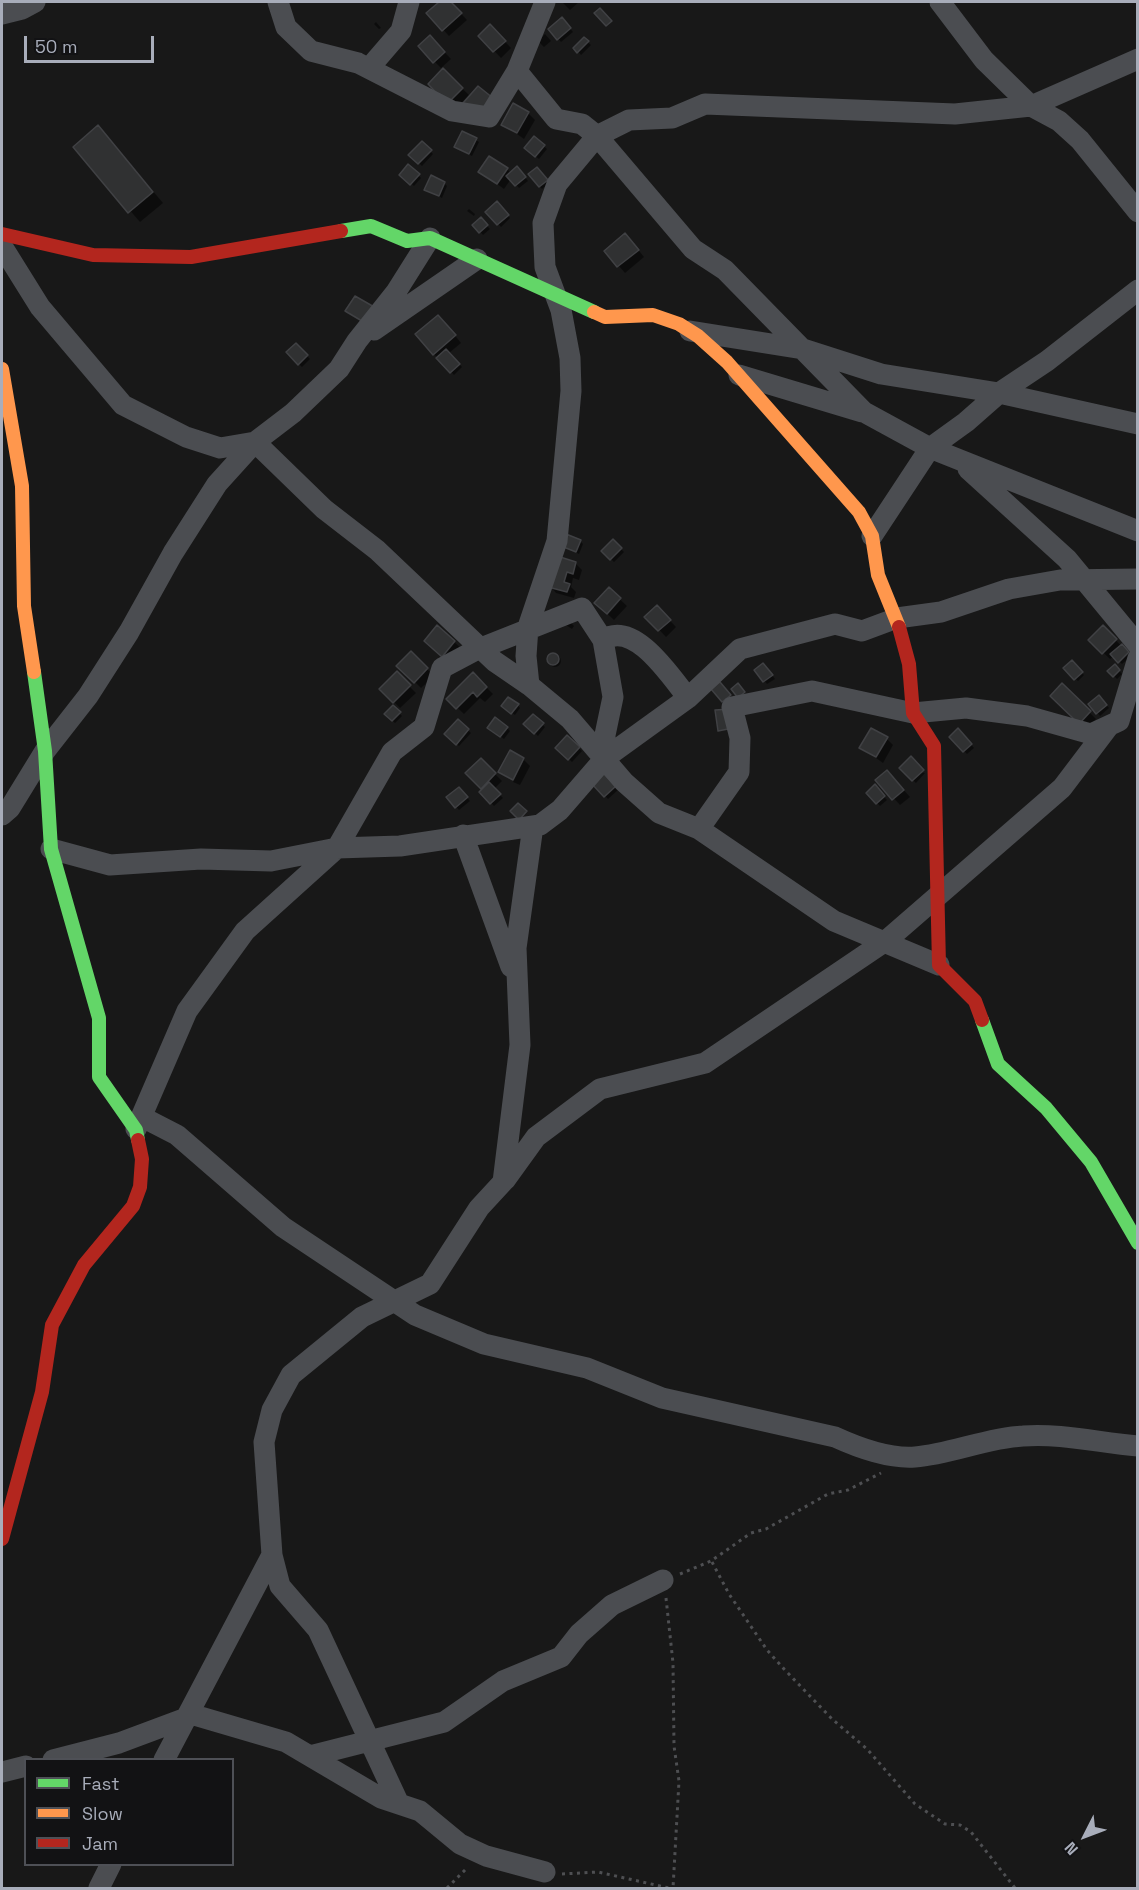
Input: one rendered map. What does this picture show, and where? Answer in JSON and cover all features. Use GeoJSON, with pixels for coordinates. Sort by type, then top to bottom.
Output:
{"type":"FeatureCollection","features":[{"type":"Feature","properties":{"kind":"street"},"geometry":{"type":"LineString","coordinates":[[2,14],[22,9],[35,2]]}},
{"type":"Feature","properties":{"kind":"street"},"geometry":{"type":"LineString","coordinates":[[278,2],[286,27],[311,51],[370,68],[452,111],[476,117],[489,117],[517,71],[545,2]]}},
{"type":"Feature","properties":{"kind":"street"},"geometry":{"type":"LineString","coordinates":[[370,68],[401,31],[409,2]]}},
{"type":"Feature","properties":{"kind":"street"},"geometry":{"type":"LineString","coordinates":[[939,2],[984,60],[1031,106],[1059,121],[1080,140],[1137,212]]}},
{"type":"Feature","properties":{"kind":"street"},"geometry":{"type":"LineString","coordinates":[[529,685],[526,656],[527,630],[557,541],[571,394],[570,358],[556,294],[545,267],[543,223],[557,184],[597,136],[629,120],[672,118],[705,104],[955,114],[1031,106],[1137,59]]}},
{"type":"Feature","properties":{"kind":"street"},"geometry":{"type":"LineString","coordinates":[[517,71],[556,119],[582,124],[597,136],[693,249],[725,270],[864,412]]}},
{"type":"Feature","properties":{"kind":"street"},"geometry":{"type":"LineString","coordinates":[[2,234],[93,255],[191,257],[371,226],[407,241],[430,238],[605,317],[653,315],[690,331],[803,349],[881,374],[999,393],[1137,424]]}},
{"type":"Feature","properties":{"kind":"street"},"geometry":{"type":"LineString","coordinates":[[2,815],[10,808],[45,751],[88,696],[217,484],[255,442],[293,413],[339,369],[357,341],[396,292],[430,238]]}},
{"type":"Feature","properties":{"kind":"street"},"geometry":{"type":"LineString","coordinates":[[2,246],[40,307],[123,405],[186,437],[220,448],[255,442]]}},
{"type":"Feature","properties":{"kind":"street"},"geometry":{"type":"LineString","coordinates":[[357,341],[477,260]]}},
{"type":"Feature","properties":{"kind":"street"},"geometry":{"type":"LineString","coordinates":[[872,536],[930,448],[999,393],[1047,361],[1137,290]]}},
{"type":"Feature","properties":{"kind":"street"},"geometry":{"type":"LineString","coordinates":[[690,331],[739,375],[859,512],[872,536],[878,574],[897,618],[909,664],[913,713],[934,746],[939,965]]}},
{"type":"Feature","properties":{"kind":"street"},"geometry":{"type":"LineString","coordinates":[[2,369],[6,380],[22,486],[24,606],[45,751],[51,849],[99,1018],[99,1077],[139,1124],[177,1135],[283,1227],[394,1302],[415,1315],[484,1344],[587,1368],[662,1398],[835,1437],[858,1448],[905,1456],[943,1452],[1022,1436],[1053,1436],[1137,1446]]}},
{"type":"Feature","properties":{"kind":"street"},"geometry":{"type":"LineString","coordinates":[[739,375],[864,412],[930,448],[1137,531]]}},
{"type":"Feature","properties":{"kind":"street"},"geometry":{"type":"LineString","coordinates":[[255,442],[324,509],[377,550],[481,649],[570,719],[624,782],[659,813],[699,829],[834,921],[939,965],[975,1000],[998,1064],[1046,1108],[1091,1162],[1137,1243]]}},
{"type":"Feature","properties":{"kind":"street"},"geometry":{"type":"LineString","coordinates":[[957,459],[1066,559],[1137,645]]}},
{"type":"Feature","properties":{"kind":"street"},"geometry":{"type":"LineString","coordinates":[[51,849],[110,865],[201,859],[271,861],[337,848],[400,846],[544,824],[560,810],[605,758],[688,698],[740,649],[835,624],[862,631],[897,618],[941,612],[1009,589],[1083,578],[1137,579]]}},
{"type":"Feature","properties":{"kind":"street"},"geometry":{"type":"LineString","coordinates":[[2,1539],[42,1392],[52,1325],[84,1265],[133,1206],[140,1186],[142,1159],[139,1124],[187,1011],[245,931],[337,848],[392,752],[424,727],[442,668],[481,649],[582,608],[603,640],[613,697],[605,735],[605,758]]}},
{"type":"Feature","properties":{"kind":"street"},"geometry":{"type":"LineString","coordinates":[[603,640],[608,637],[627,636],[637,641],[655,657],[688,698]]}},
{"type":"Feature","properties":{"kind":"street"},"geometry":{"type":"LineString","coordinates":[[399,1804],[318,1630],[280,1586],[272,1555],[264,1442],[272,1410],[291,1376],[362,1317],[430,1284],[479,1208],[503,1182],[536,1137],[600,1089],[705,1063],[884,942],[1062,788],[1122,722],[1137,658]]}},
{"type":"Feature","properties":{"kind":"street"},"geometry":{"type":"LineString","coordinates":[[699,829],[739,772],[740,738],[732,707],[812,691],[913,713],[966,708],[1027,716],[1090,734],[1122,722]]}},
{"type":"Feature","properties":{"kind":"street"},"geometry":{"type":"LineString","coordinates":[[503,1182],[520,1045],[516,948],[532,826]]}},
{"type":"Feature","properties":{"kind":"street"},"geometry":{"type":"LineString","coordinates":[[463,835],[518,985]]}},
{"type":"Feature","properties":{"kind":"street"},"geometry":{"type":"LineString","coordinates":[[165,1758],[272,1555]]}},
{"type":"Feature","properties":{"kind":"street"},"geometry":{"type":"LineString","coordinates":[[310,1756],[444,1722],[503,1681],[561,1657],[579,1634],[612,1605],[663,1580]]}},
{"type":"Feature","properties":{"kind":"street"},"geometry":{"type":"LineString","coordinates":[[61,1758],[119,1743],[194,1715],[286,1742],[381,1798],[420,1811],[460,1844],[486,1856],[546,1872]]}},
{"type":"Feature","properties":{"kind":"street"},"geometry":{"type":"LineString","coordinates":[[2,1772],[24,1766]]}},
{"type":"Feature","properties":{"kind":"street"},"geometry":{"type":"LineString","coordinates":[[99,1888],[110,1866]]}},
{"type":"Feature","properties":{"kind":"path"},"geometry":{"type":"LineString","coordinates":[[546,1872],[563,1875],[598,1872],[671,1888],[679,1781],[674,1746],[671,1641],[663,1580],[711,1561],[751,1533],[766,1529],[828,1494],[848,1490],[862,1483],[905,1456]]}},
{"type":"Feature","properties":{"kind":"path"},"geometry":{"type":"LineString","coordinates":[[711,1561],[729,1594],[767,1650],[784,1669],[832,1719],[867,1749],[915,1804],[945,1824],[960,1825],[971,1832],[1015,1888]]}},
{"type":"Feature","properties":{"kind":"path"},"geometry":{"type":"LineString","coordinates":[[447,1888],[463,1871],[486,1856]]}},
{"type":"Feature","properties":{"kind":"building"},"geometry":{"type":"Polygon","coordinates":[[[439,2],[451,2],[462,13],[442,31],[426,13],[439,2]]]}},
{"type":"Feature","properties":{"kind":"building"},"geometry":{"type":"Polygon","coordinates":[[[600,8],[612,21],[606,26],[594,13],[600,8]]]}},
{"type":"Feature","properties":{"kind":"building"},"geometry":{"type":"Polygon","coordinates":[[[562,17],[571,28],[557,40],[548,29],[562,17]]]}},
{"type":"Feature","properties":{"kind":"building"},"geometry":{"type":"Polygon","coordinates":[[[490,24],[506,41],[493,52],[478,36],[490,24]]]}},
{"type":"Feature","properties":{"kind":"building"},"geometry":{"type":"Polygon","coordinates":[[[430,35],[445,52],[433,63],[418,46],[430,35]]]}},
{"type":"Feature","properties":{"kind":"building"},"geometry":{"type":"Polygon","coordinates":[[[584,37],[589,41],[577,53],[573,48],[584,37]]]}},
{"type":"Feature","properties":{"kind":"building"},"geometry":{"type":"Polygon","coordinates":[[[443,68],[463,88],[447,104],[428,84],[443,68]]]}},
{"type":"Feature","properties":{"kind":"building"},"geometry":{"type":"Polygon","coordinates":[[[478,86],[493,98],[478,115],[463,103],[478,86]]]}},
{"type":"Feature","properties":{"kind":"building"},"geometry":{"type":"Polygon","coordinates":[[[513,103],[529,112],[517,133],[501,125],[513,103]]]}},
{"type":"Feature","properties":{"kind":"building"},"geometry":{"type":"Polygon","coordinates":[[[98,125],[153,192],[128,213],[73,147],[98,125]]]}},
{"type":"Feature","properties":{"kind":"building"},"geometry":{"type":"Polygon","coordinates":[[[462,131],[477,138],[469,154],[454,147],[462,131]]]}},
{"type":"Feature","properties":{"kind":"building"},"geometry":{"type":"Polygon","coordinates":[[[534,136],[545,145],[535,157],[524,148],[534,136]]]}},
{"type":"Feature","properties":{"kind":"building"},"geometry":{"type":"Polygon","coordinates":[[[422,141],[432,150],[418,164],[408,155],[422,141]]]}},
{"type":"Feature","properties":{"kind":"building"},"geometry":{"type":"Polygon","coordinates":[[[489,156],[508,168],[497,184],[478,172],[489,156]]]}},
{"type":"Feature","properties":{"kind":"building"},"geometry":{"type":"Polygon","coordinates":[[[408,164],[420,174],[410,185],[399,175],[408,164]]]}},
{"type":"Feature","properties":{"kind":"building"},"geometry":{"type":"Polygon","coordinates":[[[517,166],[526,177],[515,186],[506,176],[517,166]]]}},
{"type":"Feature","properties":{"kind":"building"},"geometry":{"type":"Polygon","coordinates":[[[537,167],[548,180],[539,187],[528,174],[537,167]]]}},
{"type":"Feature","properties":{"kind":"building"},"geometry":{"type":"Polygon","coordinates":[[[431,175],[445,182],[439,196],[424,190],[431,175]]]}},
{"type":"Feature","properties":{"kind":"building"},"geometry":{"type":"Polygon","coordinates":[[[497,201],[509,215],[497,225],[485,212],[497,201]]]}},
{"type":"Feature","properties":{"kind":"building"},"geometry":{"type":"Polygon","coordinates":[[[481,217],[488,225],[479,233],[472,225],[481,217]]]}},
{"type":"Feature","properties":{"kind":"building"},"geometry":{"type":"Polygon","coordinates":[[[625,233],[639,250],[617,267],[604,251],[625,233]]]}},
{"type":"Feature","properties":{"kind":"building"},"geometry":{"type":"Polygon","coordinates":[[[355,296],[376,308],[367,324],[345,311],[355,296]]]}},
{"type":"Feature","properties":{"kind":"building"},"geometry":{"type":"Polygon","coordinates":[[[438,315],[456,335],[433,355],[415,334],[438,315]]]}},
{"type":"Feature","properties":{"kind":"building"},"geometry":{"type":"Polygon","coordinates":[[[296,343],[308,355],[298,365],[286,352],[296,343]]]}},
{"type":"Feature","properties":{"kind":"building"},"geometry":{"type":"Polygon","coordinates":[[[446,349],[460,364],[450,373],[436,358],[446,349]]]}},
{"type":"Feature","properties":{"kind":"building"},"geometry":{"type":"Polygon","coordinates":[[[566,534],[581,540],[576,552],[561,546],[566,534]]]}},
{"type":"Feature","properties":{"kind":"building"},"geometry":{"type":"Polygon","coordinates":[[[613,539],[622,548],[610,560],[601,551],[613,539]]]}},
{"type":"Feature","properties":{"kind":"building"},"geometry":{"type":"Polygon","coordinates":[[[557,556],[576,562],[573,574],[567,572],[564,582],[570,584],[567,592],[548,587],[557,556]]]}},
{"type":"Feature","properties":{"kind":"building"},"geometry":{"type":"Polygon","coordinates":[[[609,587],[621,598],[607,614],[594,603],[609,587]]]}},
{"type":"Feature","properties":{"kind":"building"},"geometry":{"type":"Polygon","coordinates":[[[657,605],[671,620],[658,631],[644,617],[657,605]]]}},
{"type":"Feature","properties":{"kind":"building"},"geometry":{"type":"Polygon","coordinates":[[[437,625],[455,641],[442,657],[424,641],[437,625]]]}},
{"type":"Feature","properties":{"kind":"building"},"geometry":{"type":"Polygon","coordinates":[[[1103,625],[1117,639],[1102,654],[1088,640],[1103,625]]]}},
{"type":"Feature","properties":{"kind":"building"},"geometry":{"type":"Polygon","coordinates":[[[1122,644],[1129,652],[1118,663],[1110,654],[1122,644]]]}},
{"type":"Feature","properties":{"kind":"building"},"geometry":{"type":"Polygon","coordinates":[[[411,651],[428,668],[414,683],[396,666],[411,651]]]}},
{"type":"Feature","properties":{"kind":"building"},"geometry":{"type":"Polygon","coordinates":[[[555,653],[559,659],[555,665],[551,665],[547,657],[555,653]]]}},
{"type":"Feature","properties":{"kind":"building"},"geometry":{"type":"Polygon","coordinates":[[[1072,660],[1083,672],[1074,680],[1063,668],[1072,660]]]}},
{"type":"Feature","properties":{"kind":"building"},"geometry":{"type":"Polygon","coordinates":[[[763,663],[773,675],[763,682],[754,670],[763,663]]]}},
{"type":"Feature","properties":{"kind":"building"},"geometry":{"type":"Polygon","coordinates":[[[1115,664],[1120,670],[1113,677],[1107,671],[1115,664]]]}},
{"type":"Feature","properties":{"kind":"building"},"geometry":{"type":"Polygon","coordinates":[[[397,671],[411,685],[393,703],[379,689],[397,671]]]}},
{"type":"Feature","properties":{"kind":"building"},"geometry":{"type":"Polygon","coordinates":[[[473,672],[487,687],[477,697],[473,692],[456,709],[446,699],[473,672]]]}},
{"type":"Feature","properties":{"kind":"building"},"geometry":{"type":"Polygon","coordinates":[[[720,682],[731,695],[722,702],[711,689],[720,682]]]}},
{"type":"Feature","properties":{"kind":"building"},"geometry":{"type":"Polygon","coordinates":[[[738,683],[745,692],[738,698],[731,689],[738,683]]]}},
{"type":"Feature","properties":{"kind":"building"},"geometry":{"type":"Polygon","coordinates":[[[1062,683],[1091,711],[1079,724],[1050,696],[1062,683]]]}},
{"type":"Feature","properties":{"kind":"building"},"geometry":{"type":"Polygon","coordinates":[[[1099,695],[1107,705],[1096,714],[1088,704],[1099,695]]]}},
{"type":"Feature","properties":{"kind":"building"},"geometry":{"type":"Polygon","coordinates":[[[508,697],[519,704],[511,714],[501,706],[508,697]]]}},
{"type":"Feature","properties":{"kind":"building"},"geometry":{"type":"Polygon","coordinates":[[[393,705],[401,712],[392,721],[384,714],[393,705]]]}},
{"type":"Feature","properties":{"kind":"building"},"geometry":{"type":"Polygon","coordinates":[[[730,709],[733,728],[718,731],[715,710],[730,709]]]}},
{"type":"Feature","properties":{"kind":"building"},"geometry":{"type":"Polygon","coordinates":[[[533,714],[544,723],[534,734],[523,724],[533,714]]]}},
{"type":"Feature","properties":{"kind":"building"},"geometry":{"type":"Polygon","coordinates":[[[495,717],[508,727],[500,737],[487,728],[495,717]]]}},
{"type":"Feature","properties":{"kind":"building"},"geometry":{"type":"Polygon","coordinates":[[[458,719],[469,729],[456,745],[444,734],[458,719]]]}},
{"type":"Feature","properties":{"kind":"building"},"geometry":{"type":"Polygon","coordinates":[[[871,728],[888,737],[876,757],[859,748],[871,728]]]}},
{"type":"Feature","properties":{"kind":"building"},"geometry":{"type":"Polygon","coordinates":[[[958,728],[972,744],[963,752],[949,737],[958,728]]]}},
{"type":"Feature","properties":{"kind":"building"},"geometry":{"type":"Polygon","coordinates":[[[567,735],[580,747],[568,760],[555,748],[567,735]]]}},
{"type":"Feature","properties":{"kind":"building"},"geometry":{"type":"Polygon","coordinates":[[[510,750],[524,758],[513,780],[498,772],[510,750]]]}},
{"type":"Feature","properties":{"kind":"building"},"geometry":{"type":"Polygon","coordinates":[[[911,756],[924,770],[912,781],[899,768],[911,756]]]}},
{"type":"Feature","properties":{"kind":"building"},"geometry":{"type":"Polygon","coordinates":[[[481,758],[496,773],[481,789],[465,773],[481,758]]]}},
{"type":"Feature","properties":{"kind":"building"},"geometry":{"type":"Polygon","coordinates":[[[887,770],[904,790],[892,800],[875,780],[887,770]]]}},
{"type":"Feature","properties":{"kind":"building"},"geometry":{"type":"Polygon","coordinates":[[[603,773],[616,786],[604,797],[591,783],[603,773]]]}},
{"type":"Feature","properties":{"kind":"building"},"geometry":{"type":"Polygon","coordinates":[[[489,782],[501,794],[490,804],[479,792],[489,782]]]}},
{"type":"Feature","properties":{"kind":"building"},"geometry":{"type":"Polygon","coordinates":[[[875,784],[885,796],[876,804],[866,793],[875,784]]]}},
{"type":"Feature","properties":{"kind":"building"},"geometry":{"type":"Polygon","coordinates":[[[459,787],[468,797],[455,808],[446,797],[459,787]]]}},
{"type":"Feature","properties":{"kind":"building"},"geometry":{"type":"Polygon","coordinates":[[[518,803],[527,811],[519,820],[510,811],[518,803]]]}},
{"type":"Feature","properties":{"kind":"traffic: fast"},"geometry":{"type":"LineString","coordinates":[[341,231],[371,226],[407,241],[430,238],[594,312]]}},
{"type":"Feature","properties":{"kind":"traffic: fast"},"geometry":{"type":"LineString","coordinates":[[34,672],[45,751],[51,849],[99,1018],[99,1077],[136,1130],[138,1140]]}},
{"type":"Feature","properties":{"kind":"traffic: fast"},"geometry":{"type":"LineString","coordinates":[[982,1020],[998,1064],[1046,1108],[1091,1162],[1138,1243]]}},
{"type":"Feature","properties":{"kind":"traffic: slow"},"geometry":{"type":"LineString","coordinates":[[594,312],[605,317],[653,315],[679,324],[698,336],[727,362],[859,512],[872,536],[878,575],[899,627]]}},
{"type":"Feature","properties":{"kind":"traffic: slow"},"geometry":{"type":"LineString","coordinates":[[2,369],[22,486],[24,606],[34,672]]}},
{"type":"Feature","properties":{"kind":"traffic: jam"},"geometry":{"type":"LineString","coordinates":[[2,234],[93,255],[191,257],[341,231]]}},
{"type":"Feature","properties":{"kind":"traffic: jam"},"geometry":{"type":"LineString","coordinates":[[899,627],[909,664],[913,713],[934,746],[939,965],[975,1001],[982,1020]]}},
{"type":"Feature","properties":{"kind":"traffic: jam"},"geometry":{"type":"LineString","coordinates":[[2,1539],[42,1392],[52,1325],[84,1265],[133,1206],[140,1187],[142,1159],[138,1140]]}}]}
